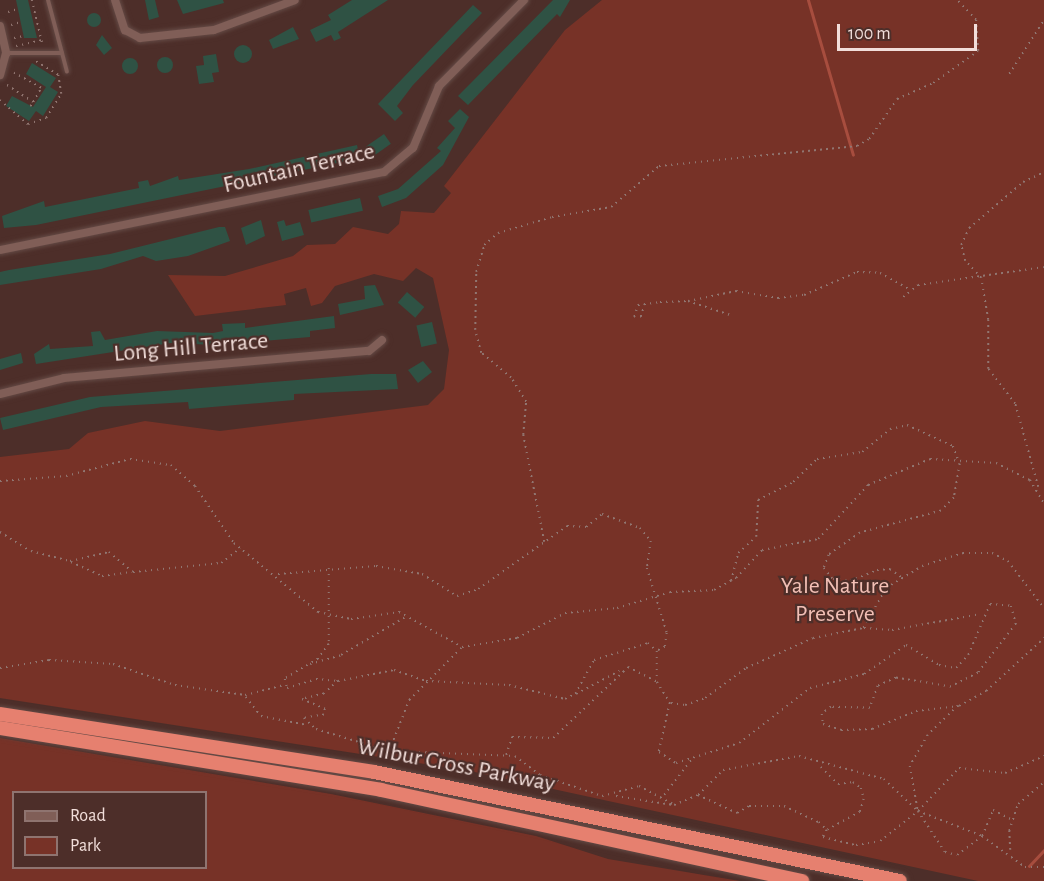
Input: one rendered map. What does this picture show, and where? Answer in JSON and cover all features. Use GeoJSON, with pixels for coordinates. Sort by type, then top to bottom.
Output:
{"type":"FeatureCollection","features":[{"type":"Feature","properties":{"kind":"highway","name":"Wilbur Cross Parkway"},"geometry":{"type":"LineString","coordinates":[[0,714],[374,772],[900,881]]}},
{"type":"Feature","properties":{"kind":"highway","name":"Wilbur Cross Parkway"},"geometry":{"type":"LineString","coordinates":[[0,728],[381,790],[802,881]]}},
{"type":"Feature","properties":{"kind":"street"},"geometry":{"type":"LineString","coordinates":[[116,0],[125,30],[140,38],[214,30],[295,0]]}},
{"type":"Feature","properties":{"kind":"street","name":"Fountain Terrace"},"geometry":{"type":"LineString","coordinates":[[0,250],[384,172],[413,148],[439,86],[524,0]]}},
{"type":"Feature","properties":{"kind":"street"},"geometry":{"type":"LineString","coordinates":[[0,26],[6,53],[0,75]]}},
{"type":"Feature","properties":{"kind":"street","name":"Long Hill Terrace"},"geometry":{"type":"LineString","coordinates":[[0,393],[64,378],[369,351],[382,340]]}},
{"type":"Feature","properties":{"kind":"lane"},"geometry":{"type":"LineString","coordinates":[[48,0],[67,72]]}},
{"type":"Feature","properties":{"kind":"lane"},"geometry":{"type":"LineString","coordinates":[[6,53],[62,53]]}},
{"type":"Feature","properties":{"kind":"path"},"geometry":{"type":"LineString","coordinates":[[544,542],[523,435],[526,402],[511,378],[481,352],[475,330],[476,272],[484,245],[498,234],[552,217],[611,207],[659,166],[857,146],[869,139],[897,99],[933,83],[978,51],[976,20],[957,0]]}},
{"type":"Feature","properties":{"kind":"path"},"geometry":{"type":"LineString","coordinates":[[29,2],[32,1],[38,23],[37,30],[45,53]]}},
{"type":"Feature","properties":{"kind":"path"},"geometry":{"type":"LineString","coordinates":[[32,16],[35,12],[50,8]]}},
{"type":"Feature","properties":{"kind":"path"},"geometry":{"type":"LineString","coordinates":[[8,12],[17,9]]}},
{"type":"Feature","properties":{"kind":"path"},"geometry":{"type":"LineString","coordinates":[[31,10],[35,12]]}},
{"type":"Feature","properties":{"kind":"path"},"geometry":{"type":"LineString","coordinates":[[1009,74],[1044,20]]}},
{"type":"Feature","properties":{"kind":"path"},"geometry":{"type":"LineString","coordinates":[[11,25],[20,22]]}},
{"type":"Feature","properties":{"kind":"path"},"geometry":{"type":"LineString","coordinates":[[34,24],[38,23]]}},
{"type":"Feature","properties":{"kind":"path"},"geometry":{"type":"LineString","coordinates":[[14,38],[23,36]]}},
{"type":"Feature","properties":{"kind":"path"},"geometry":{"type":"LineString","coordinates":[[16,46],[41,40]]}},
{"type":"Feature","properties":{"kind":"path"},"geometry":{"type":"LineString","coordinates":[[25,123],[47,114],[59,97],[55,73],[37,62],[26,59]]}},
{"type":"Feature","properties":{"kind":"path"},"geometry":{"type":"LineString","coordinates":[[34,65],[37,62]]}},
{"type":"Feature","properties":{"kind":"path"},"geometry":{"type":"LineString","coordinates":[[46,72],[49,69]]}},
{"type":"Feature","properties":{"kind":"path"},"geometry":{"type":"LineString","coordinates":[[14,74],[41,90]]}},
{"type":"Feature","properties":{"kind":"path"},"geometry":{"type":"LineString","coordinates":[[29,82],[32,78]]}},
{"type":"Feature","properties":{"kind":"path"},"geometry":{"type":"LineString","coordinates":[[7,85],[34,103]]}},
{"type":"Feature","properties":{"kind":"path"},"geometry":{"type":"LineString","coordinates":[[30,106],[34,103],[43,85]]}},
{"type":"Feature","properties":{"kind":"path"},"geometry":{"type":"LineString","coordinates":[[19,99],[21,94]]}},
{"type":"Feature","properties":{"kind":"path"},"geometry":{"type":"LineString","coordinates":[[56,94],[59,97]]}},
{"type":"Feature","properties":{"kind":"path"},"geometry":{"type":"LineString","coordinates":[[0,100],[7,111],[25,123]]}},
{"type":"Feature","properties":{"kind":"path"},"geometry":{"type":"LineString","coordinates":[[25,123],[27,119]]}},
{"type":"Feature","properties":{"kind":"path"},"geometry":{"type":"LineString","coordinates":[[1044,172],[1023,182],[969,228],[962,253],[981,278],[988,320],[988,369],[1018,410],[1037,489],[1044,503]]}},
{"type":"Feature","properties":{"kind":"path"},"geometry":{"type":"LineString","coordinates":[[645,304],[641,316],[634,317],[634,307],[645,304],[688,301],[736,291],[778,298],[817,292],[867,271],[909,289],[1044,267]]}},
{"type":"Feature","properties":{"kind":"path"},"geometry":{"type":"LineString","coordinates":[[903,297],[909,289]]}},
{"type":"Feature","properties":{"kind":"path"},"geometry":{"type":"LineString","coordinates":[[688,301],[733,316]]}},
{"type":"Feature","properties":{"kind":"path"},"geometry":{"type":"LineString","coordinates":[[731,582],[733,562],[756,537],[758,500],[793,482],[817,459],[862,452],[883,434],[906,425],[953,446],[960,464],[954,498],[947,507],[876,525],[829,555],[824,568],[833,579],[850,581],[877,570],[890,569],[902,577]]}},
{"type":"Feature","properties":{"kind":"path"},"geometry":{"type":"LineString","coordinates":[[0,481],[66,476],[130,459],[163,463],[187,476],[240,548],[328,616],[351,619],[382,611],[408,616],[462,647]]}},
{"type":"Feature","properties":{"kind":"path"},"geometry":{"type":"LineString","coordinates":[[389,751],[405,706],[426,681],[462,647],[517,638],[565,613],[617,608],[656,595],[714,590],[731,582],[762,549],[818,539],[868,485],[930,459],[960,464],[996,463],[1037,489]]}},
{"type":"Feature","properties":{"kind":"path"},"geometry":{"type":"LineString","coordinates":[[277,575],[329,568],[406,569],[457,596],[478,590],[567,525],[589,525],[598,514],[630,523],[653,547],[647,565],[667,633],[665,647],[657,651]]}},
{"type":"Feature","properties":{"kind":"path"},"geometry":{"type":"LineString","coordinates":[[0,532],[31,551],[70,561],[102,576],[221,563],[240,548]]}},
{"type":"Feature","properties":{"kind":"path"},"geometry":{"type":"LineString","coordinates":[[70,561],[109,552],[133,572]]}},
{"type":"Feature","properties":{"kind":"path"},"geometry":{"type":"LineString","coordinates":[[863,628],[886,588],[902,577],[963,553],[992,553],[1019,570],[1044,608]]}},
{"type":"Feature","properties":{"kind":"path"},"geometry":{"type":"LineString","coordinates":[[310,664],[329,645],[329,568]]}},
{"type":"Feature","properties":{"kind":"path"},"geometry":{"type":"LineString","coordinates":[[0,668],[49,660],[113,664],[175,685],[245,695],[285,684],[293,688],[316,680],[338,681],[394,670],[426,681],[509,685],[565,699],[620,671],[636,668],[657,682],[670,703],[659,752],[670,762],[691,759],[739,743],[810,688],[864,674],[906,645],[939,665],[956,668],[968,655],[982,614],[990,604],[1004,602],[1011,606],[1016,624],[978,673],[951,687],[896,678],[878,686],[870,708],[831,707],[821,719],[829,729],[865,730],[916,711],[959,706]]}},
{"type":"Feature","properties":{"kind":"path"},"geometry":{"type":"LineString","coordinates":[[670,703],[694,703],[767,657],[813,638],[863,628],[892,630],[982,614]]}},
{"type":"Feature","properties":{"kind":"path"},"geometry":{"type":"LineString","coordinates":[[285,684],[288,676],[310,664],[341,655],[408,616]]}},
{"type":"Feature","properties":{"kind":"path"},"geometry":{"type":"LineString","coordinates":[[918,811],[913,758],[959,706],[986,691],[1044,638]]}},
{"type":"Feature","properties":{"kind":"path"},"geometry":{"type":"LineString","coordinates":[[576,694],[594,660],[648,643],[657,651],[657,682]]}},
{"type":"Feature","properties":{"kind":"path"},"geometry":{"type":"LineString","coordinates":[[506,755],[512,737],[553,738],[592,705],[620,671]]}},
{"type":"Feature","properties":{"kind":"path"},"geometry":{"type":"LineString","coordinates":[[308,725],[307,716],[326,712],[302,699],[324,694],[338,681]]}},
{"type":"Feature","properties":{"kind":"path"},"geometry":{"type":"LineString","coordinates":[[245,695],[261,716],[308,725],[389,751],[506,755],[522,759],[540,775],[594,795],[674,805],[698,795],[714,775],[746,765],[799,756],[821,766],[884,779],[918,811],[945,852],[966,851],[982,836],[993,810],[1011,819]]}},
{"type":"Feature","properties":{"kind":"path"},"geometry":{"type":"LineString","coordinates":[[821,766],[838,784],[853,782],[861,788],[864,799],[860,812],[827,830],[823,837],[836,842],[871,845],[918,811],[960,768],[1005,773],[1044,756]]}},
{"type":"Feature","properties":{"kind":"path"},"geometry":{"type":"LineString","coordinates":[[664,795],[686,773],[691,759]]}},
{"type":"Feature","properties":{"kind":"path"},"geometry":{"type":"LineString","coordinates":[[1010,851],[1011,819],[1029,791],[1044,782]]}},
{"type":"Feature","properties":{"kind":"path"},"geometry":{"type":"LineString","coordinates":[[616,796],[639,786],[664,795],[674,805]]}},
{"type":"Feature","properties":{"kind":"path"},"geometry":{"type":"LineString","coordinates":[[698,795],[737,813],[750,806],[784,806],[827,830]]}},
{"type":"Feature","properties":{"kind":"path"},"geometry":{"type":"LineString","coordinates":[[918,811],[982,836],[1010,851],[1025,867],[1044,867]]}},
{"type":"Feature","properties":{"kind":"green space","name":"Yale Nature Preserve"},"geometry":{"type":"Polygon","coordinates":[[[602,0],[1044,0],[1044,881],[978,881],[470,771],[0,698],[0,457],[69,449],[88,433],[145,421],[220,431],[428,405],[444,389],[449,350],[433,278],[416,268],[403,281],[374,274],[335,286],[322,303],[311,306],[306,288],[284,294],[286,305],[195,316],[168,275],[225,276],[293,256],[307,245],[335,244],[353,227],[388,234],[399,224],[401,211],[434,213],[451,193],[444,186],[565,30],[602,0]]]}},
{"type":"Feature","properties":{"kind":"green space"},"geometry":{"type":"Polygon","coordinates":[[[0,738],[331,794],[536,836],[608,859],[740,881],[0,881],[0,738]]]}},
{"type":"Feature","properties":{"kind":"building"},"geometry":{"type":"Polygon","coordinates":[[[16,0],[28,0],[37,38],[24,38],[16,0]]]}},
{"type":"Feature","properties":{"kind":"building"},"geometry":{"type":"Polygon","coordinates":[[[145,0],[155,0],[159,17],[149,20],[145,0]]]}},
{"type":"Feature","properties":{"kind":"building"},"geometry":{"type":"Polygon","coordinates":[[[177,0],[223,0],[224,3],[183,14],[177,0]]]}},
{"type":"Feature","properties":{"kind":"building"},"geometry":{"type":"Polygon","coordinates":[[[352,0],[388,0],[338,32],[341,38],[334,41],[331,35],[316,42],[310,30],[331,20],[328,15],[352,0]]]}},
{"type":"Feature","properties":{"kind":"building"},"geometry":{"type":"Polygon","coordinates":[[[553,0],[570,0],[560,17],[557,14],[468,105],[458,96],[553,0]]]}},
{"type":"Feature","properties":{"kind":"building"},"geometry":{"type":"Polygon","coordinates":[[[473,5],[482,13],[413,85],[397,106],[403,113],[395,121],[378,104],[473,5]]]}},
{"type":"Feature","properties":{"kind":"building"},"geometry":{"type":"Polygon","coordinates":[[[94,13],[99,15],[101,20],[99,25],[94,27],[89,25],[87,20],[89,15],[94,13]]]}},
{"type":"Feature","properties":{"kind":"building"},"geometry":{"type":"Polygon","coordinates":[[[293,27],[299,39],[273,49],[269,40],[293,27]]]}},
{"type":"Feature","properties":{"kind":"building"},"geometry":{"type":"Polygon","coordinates":[[[102,35],[112,48],[104,55],[96,45],[102,35]]]}},
{"type":"Feature","properties":{"kind":"building"},"geometry":{"type":"Polygon","coordinates":[[[243,45],[249,48],[252,54],[249,60],[243,63],[237,60],[234,54],[237,48],[243,45]]]}},
{"type":"Feature","properties":{"kind":"building"},"geometry":{"type":"Polygon","coordinates":[[[216,54],[219,72],[212,73],[214,82],[199,84],[196,66],[204,65],[203,56],[216,54]]]}},
{"type":"Feature","properties":{"kind":"building"},"geometry":{"type":"Polygon","coordinates":[[[165,57],[173,65],[165,73],[157,65],[165,57]]]}},
{"type":"Feature","properties":{"kind":"building"},"geometry":{"type":"Polygon","coordinates":[[[130,58],[136,60],[138,66],[136,72],[130,74],[124,72],[122,66],[124,60],[130,58]]]}},
{"type":"Feature","properties":{"kind":"building"},"geometry":{"type":"Polygon","coordinates":[[[32,63],[56,78],[50,87],[58,92],[43,116],[36,111],[29,121],[6,106],[12,96],[33,107],[46,87],[26,74],[32,63]]]}},
{"type":"Feature","properties":{"kind":"building"},"geometry":{"type":"Polygon","coordinates":[[[460,109],[469,117],[443,165],[406,198],[382,207],[378,196],[398,189],[441,151],[437,148],[455,128],[448,121],[460,109]]]}},
{"type":"Feature","properties":{"kind":"building"},"geometry":{"type":"Polygon","coordinates":[[[384,134],[391,144],[373,156],[366,147],[384,134]]]}},
{"type":"Feature","properties":{"kind":"building"},"geometry":{"type":"Polygon","coordinates":[[[357,145],[359,154],[352,160],[36,225],[4,228],[2,216],[44,201],[45,207],[139,188],[138,182],[148,180],[150,186],[178,176],[179,180],[249,169],[357,145]]]}},
{"type":"Feature","properties":{"kind":"building"},"geometry":{"type":"Polygon","coordinates":[[[360,198],[363,211],[311,223],[308,210],[360,198]]]}},
{"type":"Feature","properties":{"kind":"building"},"geometry":{"type":"Polygon","coordinates":[[[261,220],[265,236],[246,245],[241,228],[261,220]]]}},
{"type":"Feature","properties":{"kind":"building"},"geometry":{"type":"Polygon","coordinates":[[[284,220],[286,226],[300,222],[304,235],[282,241],[277,222],[284,220]]]}},
{"type":"Feature","properties":{"kind":"building"},"geometry":{"type":"Polygon","coordinates":[[[225,227],[230,241],[188,256],[156,261],[143,256],[101,269],[0,285],[0,272],[110,254],[225,227]]]}},
{"type":"Feature","properties":{"kind":"building"},"geometry":{"type":"Polygon","coordinates":[[[375,285],[384,305],[340,315],[338,304],[365,299],[364,286],[375,285]]]}},
{"type":"Feature","properties":{"kind":"building"},"geometry":{"type":"Polygon","coordinates":[[[407,292],[424,307],[415,318],[398,303],[407,292]]]}},
{"type":"Feature","properties":{"kind":"building"},"geometry":{"type":"Polygon","coordinates":[[[334,316],[335,328],[310,331],[310,337],[215,345],[171,343],[36,364],[34,354],[49,344],[50,349],[93,346],[91,332],[100,331],[105,340],[157,331],[213,333],[223,331],[222,324],[245,323],[245,328],[334,316]]]}},
{"type":"Feature","properties":{"kind":"building"},"geometry":{"type":"Polygon","coordinates":[[[432,322],[437,343],[421,347],[416,326],[432,322]]]}},
{"type":"Feature","properties":{"kind":"building"},"geometry":{"type":"Polygon","coordinates":[[[21,353],[23,363],[0,370],[0,359],[21,353]]]}},
{"type":"Feature","properties":{"kind":"building"},"geometry":{"type":"Polygon","coordinates":[[[423,361],[432,372],[418,383],[408,370],[423,361]]]}},
{"type":"Feature","properties":{"kind":"building"},"geometry":{"type":"Polygon","coordinates":[[[371,374],[396,374],[398,389],[294,394],[294,400],[189,409],[188,402],[101,407],[3,430],[0,418],[90,397],[371,374]]]}},
{"type":"Feature","properties":{"kind":"waterway"},"geometry":{"type":"LineString","coordinates":[[808,0],[853,155]]}},
{"type":"Feature","properties":{"kind":"waterway"},"geometry":{"type":"LineString","coordinates":[[1029,866],[1044,850]]}}]}
